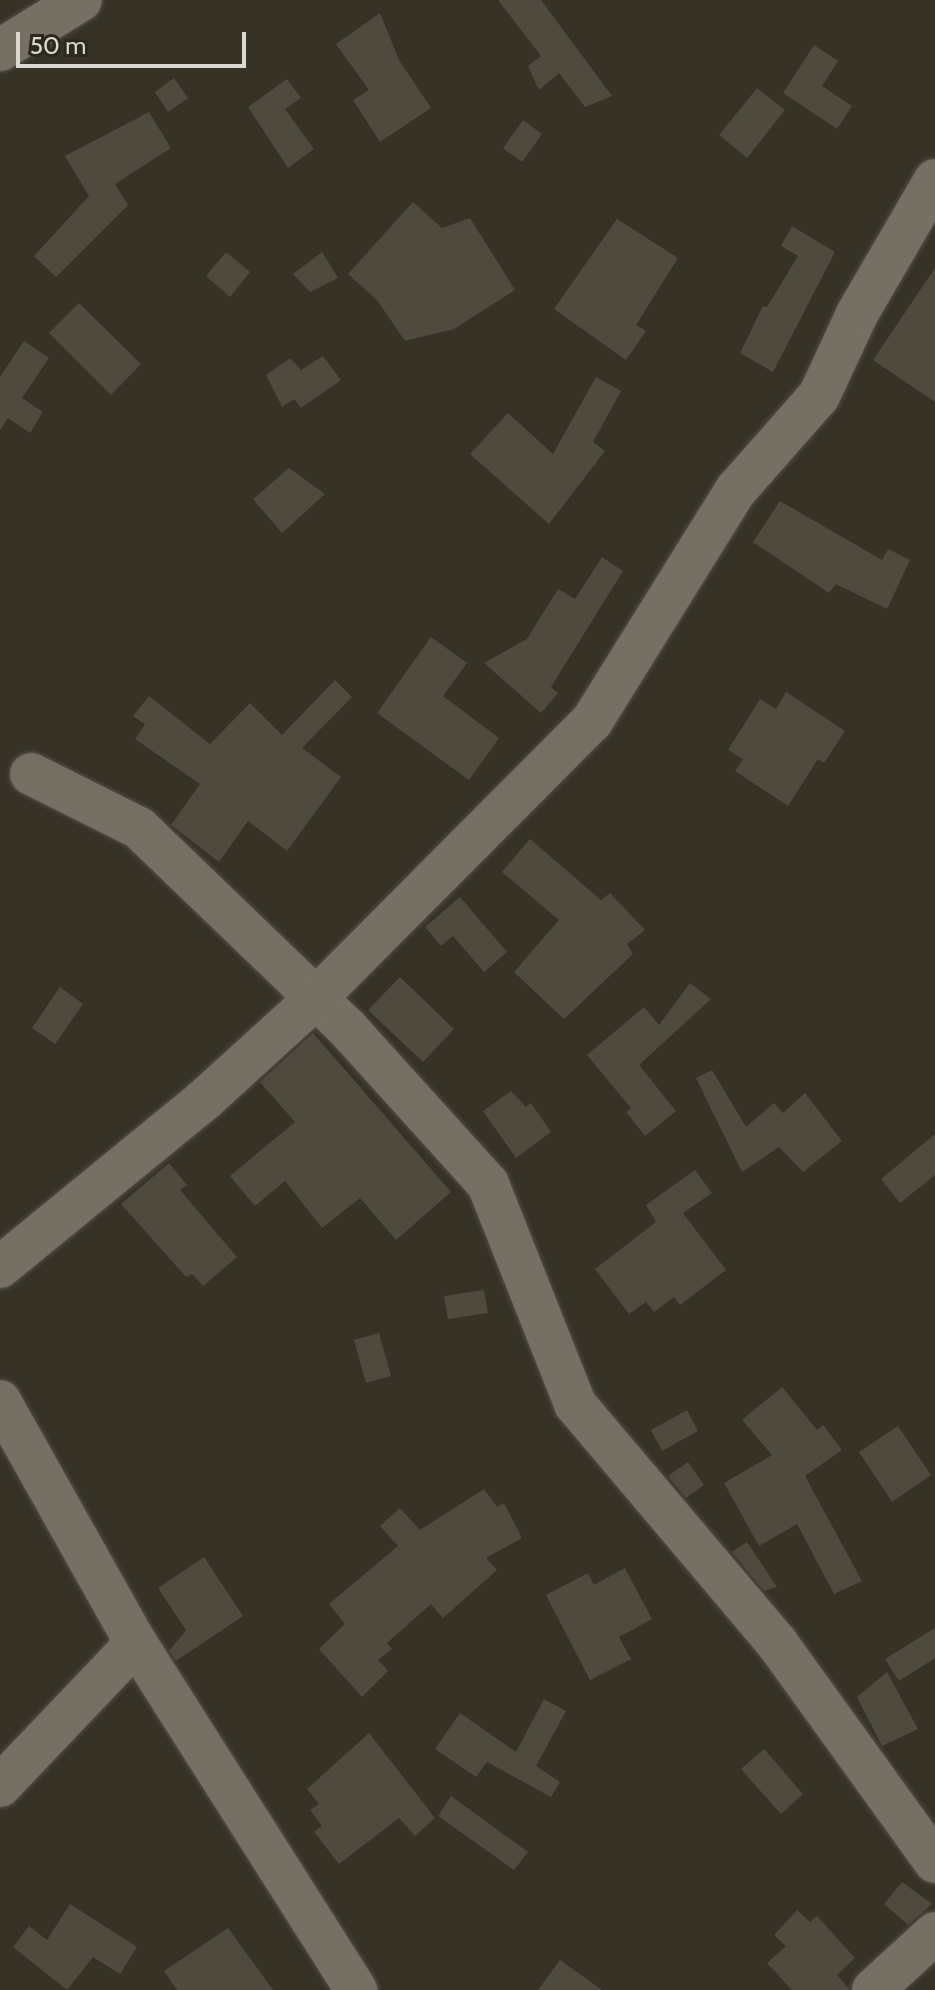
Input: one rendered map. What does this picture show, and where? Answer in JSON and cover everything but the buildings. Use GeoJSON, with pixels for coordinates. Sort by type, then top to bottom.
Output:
{"type":"FeatureCollection","features":[{"type":"Feature","properties":{"kind":"street"},"geometry":{"type":"LineString","coordinates":[[0,50],[81,0]]}},
{"type":"Feature","properties":{"kind":"street"},"geometry":{"type":"LineString","coordinates":[[0,1267],[204,1100],[316,998],[592,721],[736,490],[819,396],[857,314],[935,180]]}},
{"type":"Feature","properties":{"kind":"street"},"geometry":{"type":"LineString","coordinates":[[31,774],[139,828],[316,998],[488,1184],[575,1404],[777,1643],[935,1862]]}},
{"type":"Feature","properties":{"kind":"street"},"geometry":{"type":"LineString","coordinates":[[0,1401],[136,1643],[356,1990]]}},
{"type":"Feature","properties":{"kind":"street"},"geometry":{"type":"LineString","coordinates":[[0,1786],[136,1643]]}},
{"type":"Feature","properties":{"kind":"street"},"geometry":{"type":"LineString","coordinates":[[873,1990],[935,1933]]}}]}
